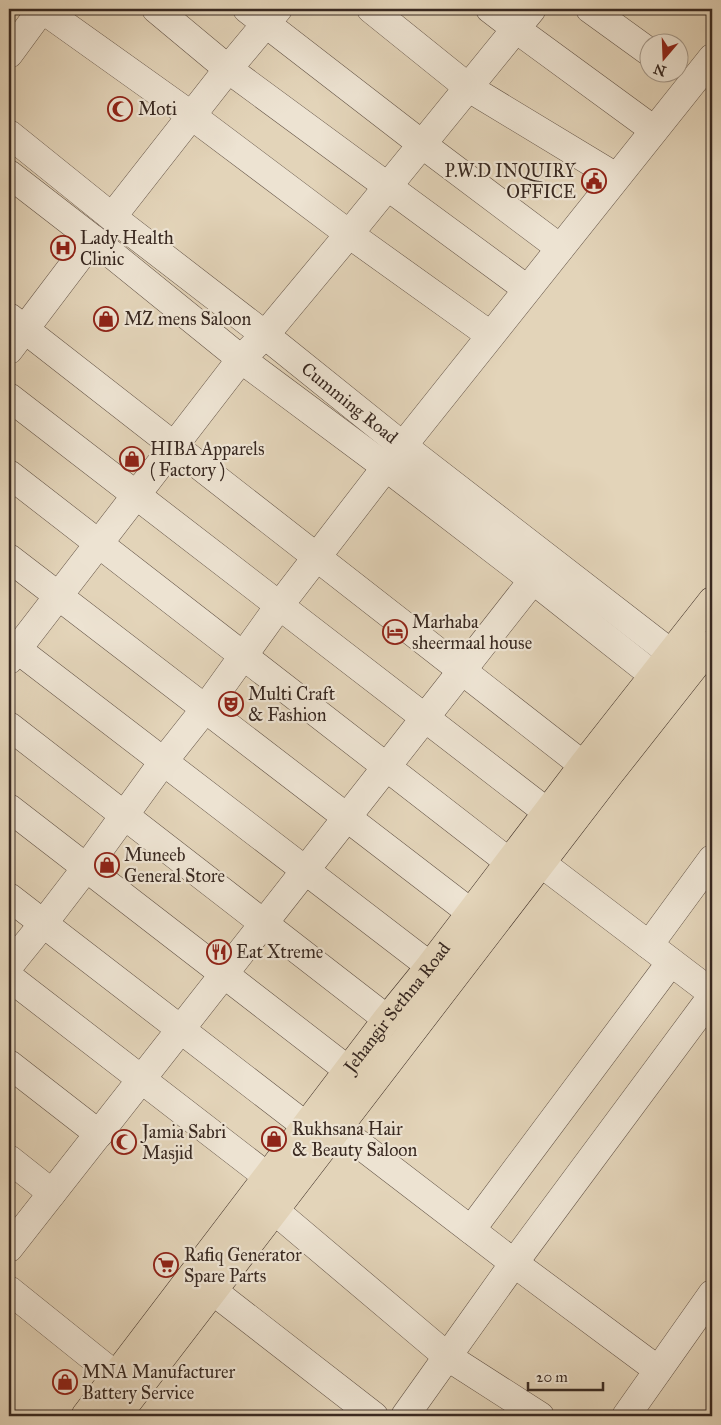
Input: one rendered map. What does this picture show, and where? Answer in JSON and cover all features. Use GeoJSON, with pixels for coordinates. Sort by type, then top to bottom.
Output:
{"type":"FeatureCollection","features":[{"type":"Feature","properties":{"kind":"highway","name":"Jehangir Sethna Road"},"geometry":{"type":"LineString","coordinates":[[117,1416],[608,776],[675,693],[682,662],[712,601]]}},
{"type":"Feature","properties":{"kind":"highway","name":"Jehangir Sethna Road"},"geometry":{"type":"LineString","coordinates":[[85,1416],[387,1019],[654,675],[682,662],[712,644]]}},
{"type":"Feature","properties":{"kind":"street"},"geometry":{"type":"LineString","coordinates":[[9,54],[42,9],[192,116],[349,234],[490,335]]}},
{"type":"Feature","properties":{"kind":"street"},"geometry":{"type":"LineString","coordinates":[[156,9],[228,69],[527,289]]}},
{"type":"Feature","properties":{"kind":"street"},"geometry":{"type":"LineString","coordinates":[[371,9],[469,88],[616,177]]}},
{"type":"Feature","properties":{"kind":"street"},"geometry":{"type":"LineString","coordinates":[[490,9],[524,19],[654,130]]}},
{"type":"Feature","properties":{"kind":"street"},"geometry":{"type":"LineString","coordinates":[[590,9],[638,44]]}},
{"type":"Feature","properties":{"kind":"street"},"geometry":{"type":"LineString","coordinates":[[112,217],[228,69],[264,14],[423,145],[560,248]]}},
{"type":"Feature","properties":{"kind":"street"},"geometry":{"type":"LineString","coordinates":[[430,966],[163,762],[12,651],[99,544],[241,359],[265,335],[423,145],[524,19]]}},
{"type":"Feature","properties":{"kind":"street"},"geometry":{"type":"LineString","coordinates":[[688,76],[712,58]]}},
{"type":"Feature","properties":{"kind":"street"},"geometry":{"type":"LineString","coordinates":[[9,966],[86,868],[316,557],[654,130],[683,82]]}},
{"type":"Feature","properties":{"kind":"street","name":"Cumming Road"},"geometry":{"type":"LineString","coordinates":[[9,134],[403,446],[682,662]]}},
{"type":"Feature","properties":{"kind":"street","name":"Cumming Road"},"geometry":{"type":"LineString","coordinates":[[9,174],[93,239],[241,359],[533,580],[675,693]]}},
{"type":"Feature","properties":{"kind":"street"},"geometry":{"type":"LineString","coordinates":[[93,239],[14,332],[174,446],[583,765]]}},
{"type":"Feature","properties":{"kind":"street"},"geometry":{"type":"LineString","coordinates":[[9,397],[547,812]]}},
{"type":"Feature","properties":{"kind":"street"},"geometry":{"type":"LineString","coordinates":[[9,474],[509,862]]}},
{"type":"Feature","properties":{"kind":"street"},"geometry":{"type":"LineString","coordinates":[[9,558],[470,912]]}},
{"type":"Feature","properties":{"kind":"street"},"geometry":{"type":"LineString","coordinates":[[9,1248],[533,580]]}},
{"type":"Feature","properties":{"kind":"street"},"geometry":{"type":"LineString","coordinates":[[9,726],[387,1019]]}},
{"type":"Feature","properties":{"kind":"street"},"geometry":{"type":"LineString","coordinates":[[9,808],[348,1070]]}},
{"type":"Feature","properties":{"kind":"street"},"geometry":{"type":"LineString","coordinates":[[649,945],[712,859]]}},
{"type":"Feature","properties":{"kind":"street"},"geometry":{"type":"LineString","coordinates":[[405,1416],[514,1263],[712,994],[541,863]]}},
{"type":"Feature","properties":{"kind":"street"},"geometry":{"type":"LineString","coordinates":[[9,897],[306,1126]]}},
{"type":"Feature","properties":{"kind":"street"},"geometry":{"type":"LineString","coordinates":[[471,1230],[671,962]]}},
{"type":"Feature","properties":{"kind":"street"},"geometry":{"type":"LineString","coordinates":[[9,977],[268,1177]]}},
{"type":"Feature","properties":{"kind":"street"},"geometry":{"type":"LineString","coordinates":[[9,1064],[99,1134]]}},
{"type":"Feature","properties":{"kind":"street"},"geometry":{"type":"LineString","coordinates":[[338,1128],[514,1263],[658,1370]]}},
{"type":"Feature","properties":{"kind":"street"},"geometry":{"type":"LineString","coordinates":[[9,1159],[52,1193]]}},
{"type":"Feature","properties":{"kind":"street"},"geometry":{"type":"LineString","coordinates":[[274,1210],[448,1357],[540,1416]]}},
{"type":"Feature","properties":{"kind":"street"},"geometry":{"type":"LineString","coordinates":[[9,1290],[116,1376]]}},
{"type":"Feature","properties":{"kind":"street"},"geometry":{"type":"LineString","coordinates":[[213,1291],[374,1416]]}},
{"type":"Feature","properties":{"kind":"street"},"geometry":{"type":"LineString","coordinates":[[626,1416],[712,1294]]}},
{"type":"Feature","properties":{"kind":"place","name":"Moti"},"geometry":{"type":"Point","coordinates":[120,109]}},
{"type":"Feature","properties":{"kind":"place","name":"P.W.D INQUIRY OFFICE"},"geometry":{"type":"Point","coordinates":[594,181]}},
{"type":"Feature","properties":{"kind":"place","name":"Lady Health Clinic"},"geometry":{"type":"Point","coordinates":[63,248]}},
{"type":"Feature","properties":{"kind":"place","name":"MZ mens Saloon"},"geometry":{"type":"Point","coordinates":[106,319]}},
{"type":"Feature","properties":{"kind":"place","name":"HIBA Apparels ( Factory )"},"geometry":{"type":"Point","coordinates":[132,459]}},
{"type":"Feature","properties":{"kind":"place","name":"Marhaba sheermaal house"},"geometry":{"type":"Point","coordinates":[395,632]}},
{"type":"Feature","properties":{"kind":"place","name":"Multi Craft & Fashion"},"geometry":{"type":"Point","coordinates":[231,704]}},
{"type":"Feature","properties":{"kind":"place","name":"Muneeb General Store"},"geometry":{"type":"Point","coordinates":[107,865]}},
{"type":"Feature","properties":{"kind":"place","name":"Eat Xtreme"},"geometry":{"type":"Point","coordinates":[219,952]}},
{"type":"Feature","properties":{"kind":"place","name":"Rukhsana Hair & Beauty Saloon"},"geometry":{"type":"Point","coordinates":[274,1139]}},
{"type":"Feature","properties":{"kind":"place","name":"Jamia Sabri Masjid"},"geometry":{"type":"Point","coordinates":[124,1142]}},
{"type":"Feature","properties":{"kind":"place","name":"Rafiq Generator Spare Parts"},"geometry":{"type":"Point","coordinates":[166,1265]}},
{"type":"Feature","properties":{"kind":"place","name":"MNA Manufacturer Battery Service"},"geometry":{"type":"Point","coordinates":[65,1382]}}]}
